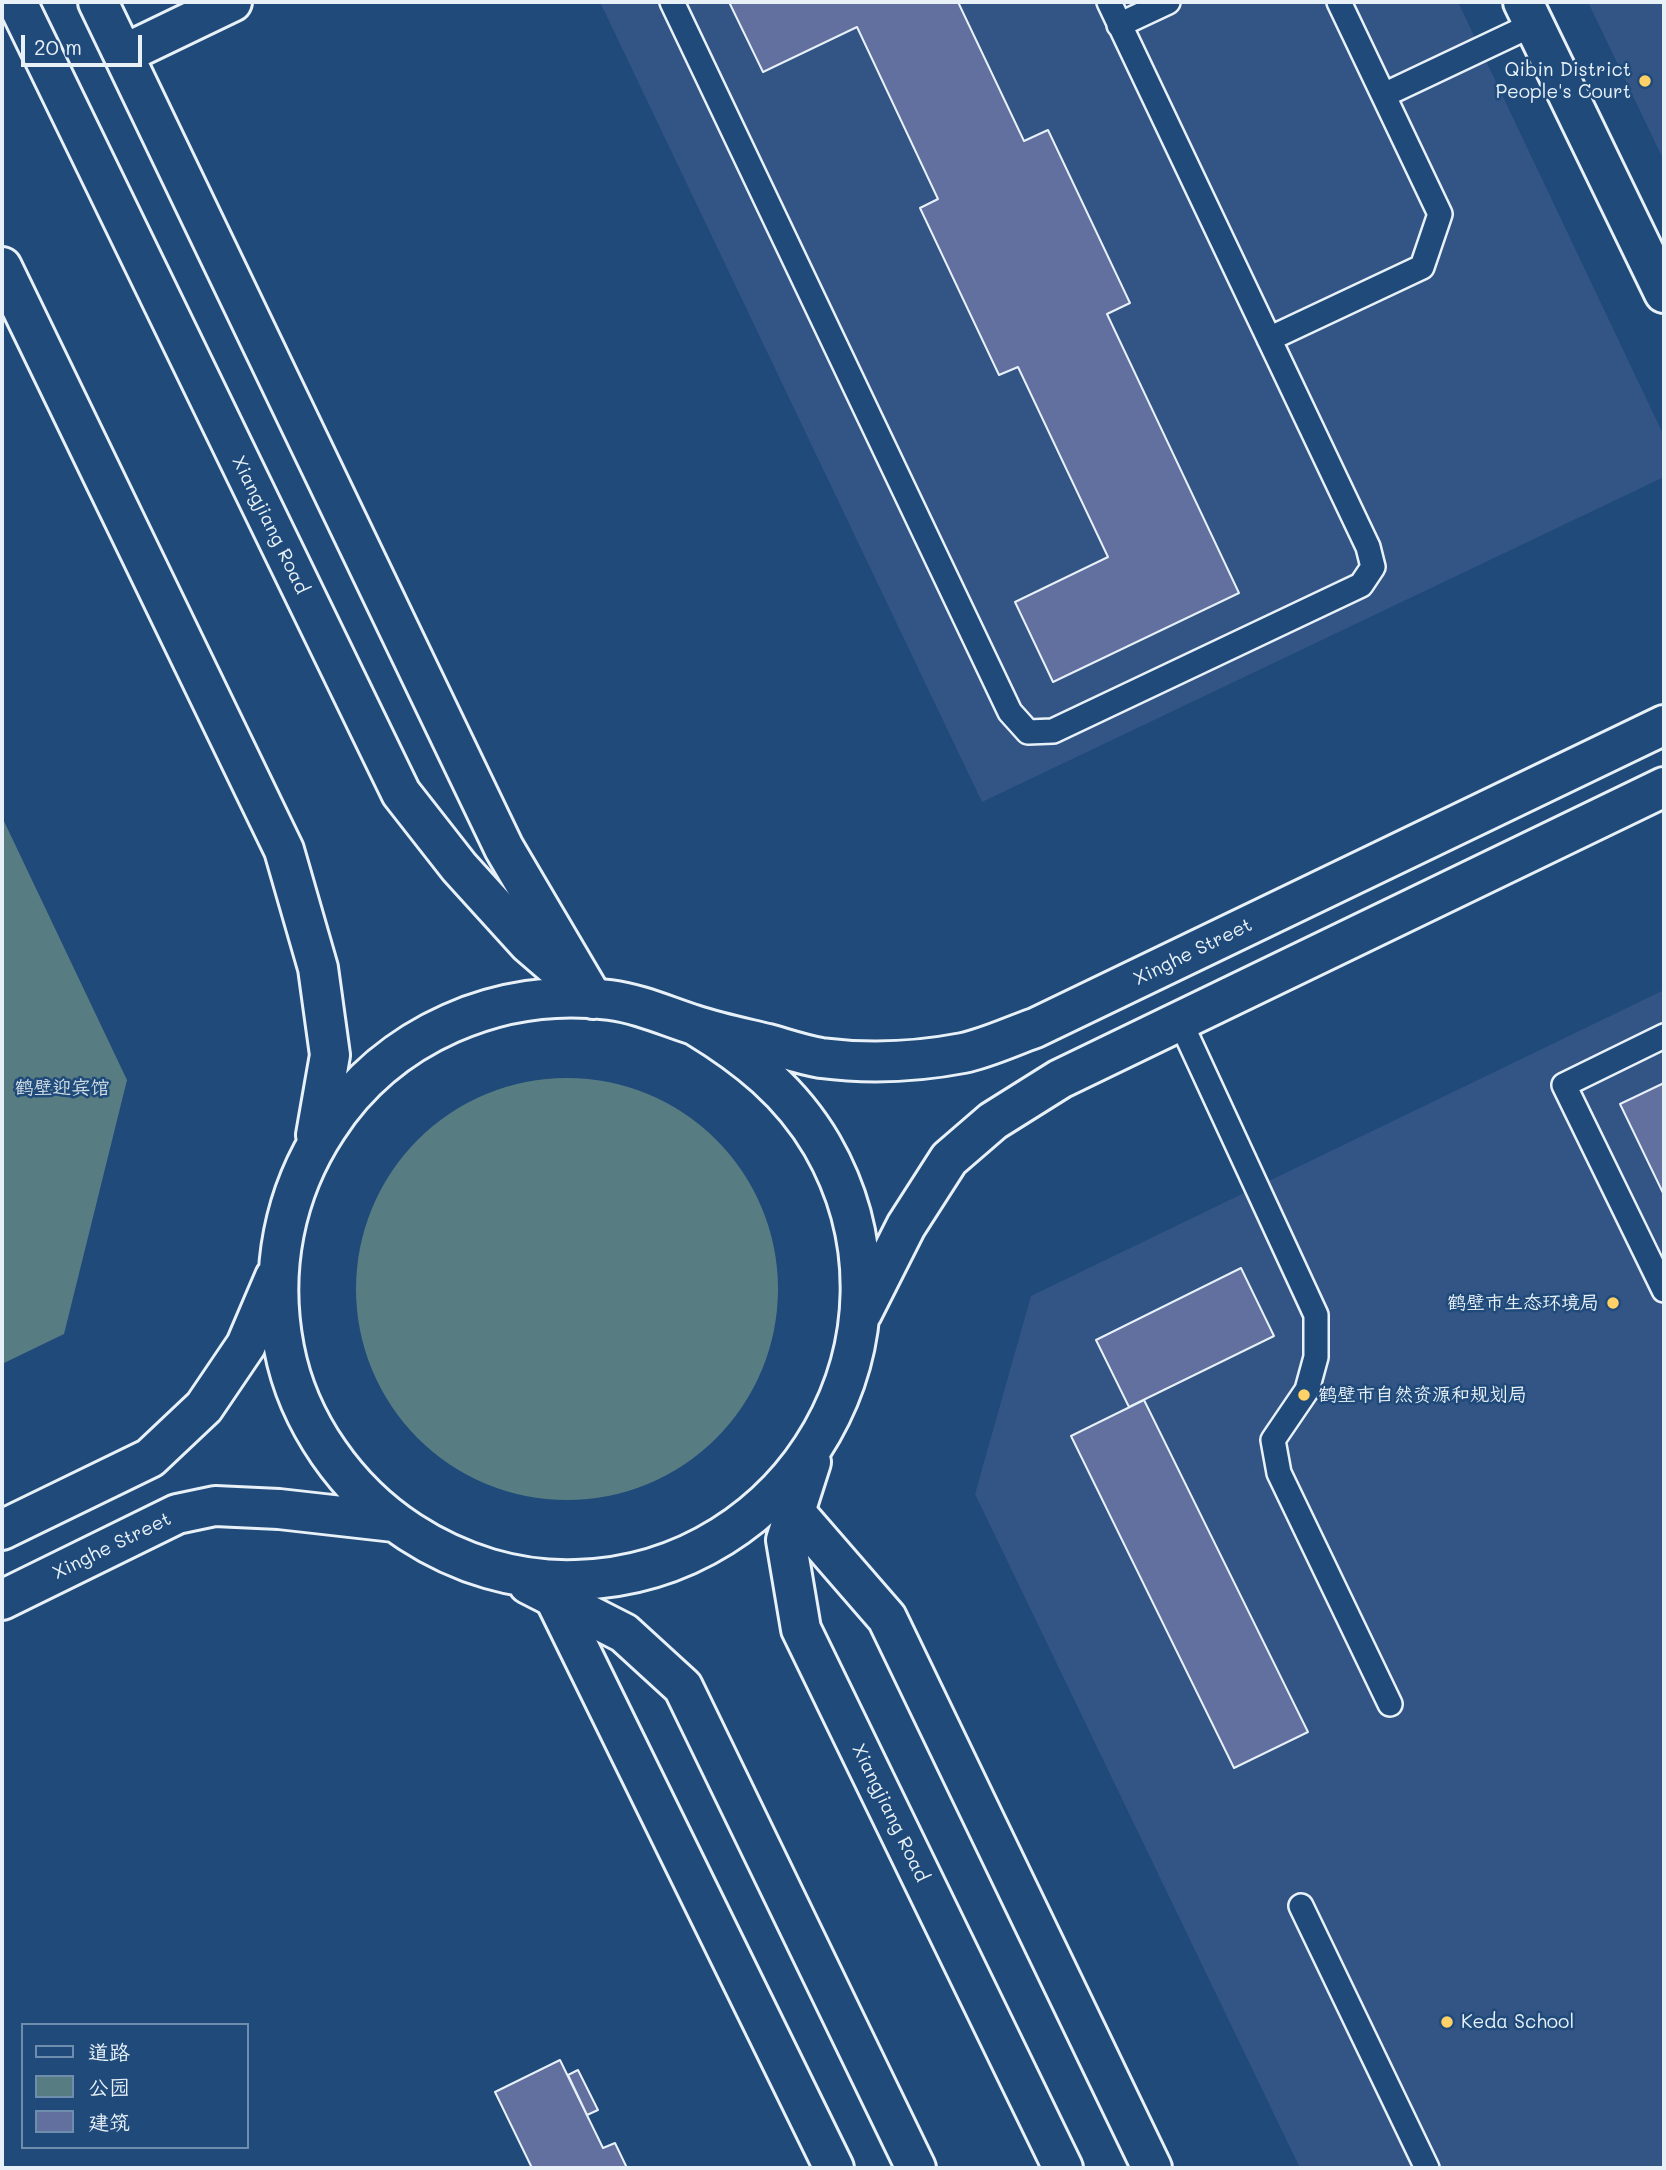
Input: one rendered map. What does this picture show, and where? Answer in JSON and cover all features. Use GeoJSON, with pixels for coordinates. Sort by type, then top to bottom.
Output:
{"type":"FeatureCollection","features":[{"type":"Feature","properties":{"kind":"main road","name":"Xiangjiang Road"},"geometry":{"type":"LineString","coordinates":[[17,2],[401,793],[459,867],[528,943],[593,999]]}},
{"type":"Feature","properties":{"kind":"main road"},"geometry":{"type":"LineString","coordinates":[[98,2],[505,848],[593,999]]}},
{"type":"Feature","properties":{"kind":"main road"},"geometry":{"type":"LineString","coordinates":[[124,54],[232,2]]}},
{"type":"Feature","properties":{"kind":"main road"},"geometry":{"type":"LineString","coordinates":[[1529,13],[1664,293]]}},
{"type":"Feature","properties":{"kind":"main road"},"geometry":{"type":"LineString","coordinates":[[2,267],[284,850],[318,968],[330,1055],[313,1148],[291,1202],[284,1228],[279,1269],[279,1310],[284,1351],[296,1391],[313,1429],[336,1463],[362,1494],[394,1522],[428,1544],[469,1563],[511,1575],[555,1581],[600,1580],[643,1572],[685,1558],[724,1537],[760,1511],[791,1479],[817,1443],[837,1404],[851,1362],[859,1318],[860,1274],[854,1230],[841,1188],[823,1147],[798,1110],[768,1077],[734,1049],[696,1026],[654,1010],[611,1000],[567,997],[523,1000],[480,1011],[439,1027],[401,1050],[367,1078],[338,1111],[313,1148]]}},
{"type":"Feature","properties":{"kind":"main road","name":"Xinghe Street"},"geometry":{"type":"LineString","coordinates":[[696,1026],[820,1057],[894,1063],[967,1052],[1035,1028],[1664,725]]}},
{"type":"Feature","properties":{"kind":"main road"},"geometry":{"type":"LineString","coordinates":[[859,1318],[906,1226],[949,1158],[993,1121],[1060,1079],[1661,798]]}},
{"type":"Feature","properties":{"kind":"main road"},"geometry":{"type":"LineString","coordinates":[[2,1530],[150,1458],[204,1407],[246,1345],[279,1269]]}},
{"type":"Feature","properties":{"kind":"main road","name":"Xiangjiang Road"},"geometry":{"type":"LineString","coordinates":[[817,1443],[786,1540],[801,1629],[1063,2168]]}},
{"type":"Feature","properties":{"kind":"main road","name":"Xinghe Street"},"geometry":{"type":"LineString","coordinates":[[2,1600],[177,1514],[215,1506],[279,1509],[394,1522]]}},
{"type":"Feature","properties":{"kind":"main road"},"geometry":{"type":"LineString","coordinates":[[795,1512],[887,1618],[1152,2168]]}},
{"type":"Feature","properties":{"kind":"main road"},"geometry":{"type":"LineString","coordinates":[[511,1575],[624,1633],[682,1687],[916,2168]]}},
{"type":"Feature","properties":{"kind":"main road"},"geometry":{"type":"LineString","coordinates":[[554,1597],[834,2168]]}},
{"type":"Feature","properties":{"kind":"lane"},"geometry":{"type":"LineString","coordinates":[[672,2],[1010,712],[1028,732],[1053,731],[1361,585],[1373,566],[1368,547],[1108,2]]}},
{"type":"Feature","properties":{"kind":"lane"},"geometry":{"type":"LineString","coordinates":[[1119,25],[1168,2]]}},
{"type":"Feature","properties":{"kind":"lane"},"geometry":{"type":"LineString","coordinates":[[1269,339],[1422,267],[1440,214],[1339,2]]}},
{"type":"Feature","properties":{"kind":"lane"},"geometry":{"type":"LineString","coordinates":[[1384,95],[1529,13]]}},
{"type":"Feature","properties":{"kind":"lane"},"geometry":{"type":"LineString","coordinates":[[1180,1021],[1316,1315],[1316,1357],[1307,1390],[1273,1440],[1279,1473],[1390,1704]]}},
{"type":"Feature","properties":{"kind":"lane"},"geometry":{"type":"LineString","coordinates":[[1664,1036],[1564,1085],[1664,1290]]}},
{"type":"Feature","properties":{"kind":"lane"},"geometry":{"type":"LineString","coordinates":[[1301,1906],[1427,2168]]}},
{"type":"Feature","properties":{"kind":"shaded area"},"geometry":{"type":"Polygon","coordinates":[[[600,2],[1458,2],[1664,436],[1664,477],[982,802],[600,2]]]}},
{"type":"Feature","properties":{"kind":"shaded area","name":"Qibin District People's Court"},"geometry":{"type":"Polygon","coordinates":[[[1588,2],[1664,2],[1664,161],[1588,2]]]}},
{"type":"Feature","properties":{"kind":"shaded area"},"geometry":{"type":"Polygon","coordinates":[[[1664,990],[1664,2168],[1300,2168],[975,1494],[1031,1296],[1664,990]]]}},
{"type":"Feature","properties":{"kind":"green space","name":"鹤壁迎宾馆"},"geometry":{"type":"Polygon","coordinates":[[[2,817],[127,1080],[64,1334],[2,1364],[2,817]]]}},
{"type":"Feature","properties":{"kind":"green space"},"geometry":{"type":"Polygon","coordinates":[[[567,1078],[608,1082],[648,1094],[684,1113],[716,1140],[743,1172],[762,1208],[774,1248],[778,1289],[774,1330],[762,1370],[743,1406],[716,1438],[684,1465],[648,1484],[608,1496],[567,1500],[526,1496],[486,1484],[450,1465],[418,1438],[391,1406],[372,1370],[360,1330],[356,1289],[360,1248],[372,1208],[391,1172],[418,1140],[450,1113],[486,1094],[526,1082],[567,1078]]]}},
{"type":"Feature","properties":{"kind":"building"},"geometry":{"type":"Polygon","coordinates":[[[729,2],[958,2],[1024,141],[1048,130],[1130,303],[1107,314],[1239,593],[1053,682],[1015,602],[1108,557],[1018,367],[999,375],[920,208],[938,199],[857,27],[763,72],[729,2]]]}},
{"type":"Feature","properties":{"kind":"building"},"geometry":{"type":"Polygon","coordinates":[[[1664,1083],[1664,1195],[1620,1104],[1664,1083]]]}},
{"type":"Feature","properties":{"kind":"building"},"geometry":{"type":"Polygon","coordinates":[[[1241,1268],[1274,1336],[1129,1407],[1096,1340],[1241,1268]]]}},
{"type":"Feature","properties":{"kind":"building"},"geometry":{"type":"Polygon","coordinates":[[[1144,1400],[1308,1732],[1234,1768],[1071,1436],[1144,1400]]]}},
{"type":"Feature","properties":{"kind":"building"},"geometry":{"type":"Polygon","coordinates":[[[560,2060],[603,2148],[615,2143],[627,2168],[532,2168],[495,2092],[560,2060]]]}},
{"type":"Feature","properties":{"kind":"building"},"geometry":{"type":"Polygon","coordinates":[[[578,2070],[598,2110],[587,2115],[568,2075],[578,2070]]]}},
{"type":"Feature","properties":{"kind":"place","name":"Qibin District People's Court"},"geometry":{"type":"Point","coordinates":[1645,81]}},
{"type":"Feature","properties":{"kind":"place","name":"鹤壁市生态环境局"},"geometry":{"type":"Point","coordinates":[1613,1303]}},
{"type":"Feature","properties":{"kind":"place","name":"鹤壁市自然资源和规划局"},"geometry":{"type":"Point","coordinates":[1304,1395]}},
{"type":"Feature","properties":{"kind":"place","name":"Keda School"},"geometry":{"type":"Point","coordinates":[1447,2022]}}]}
